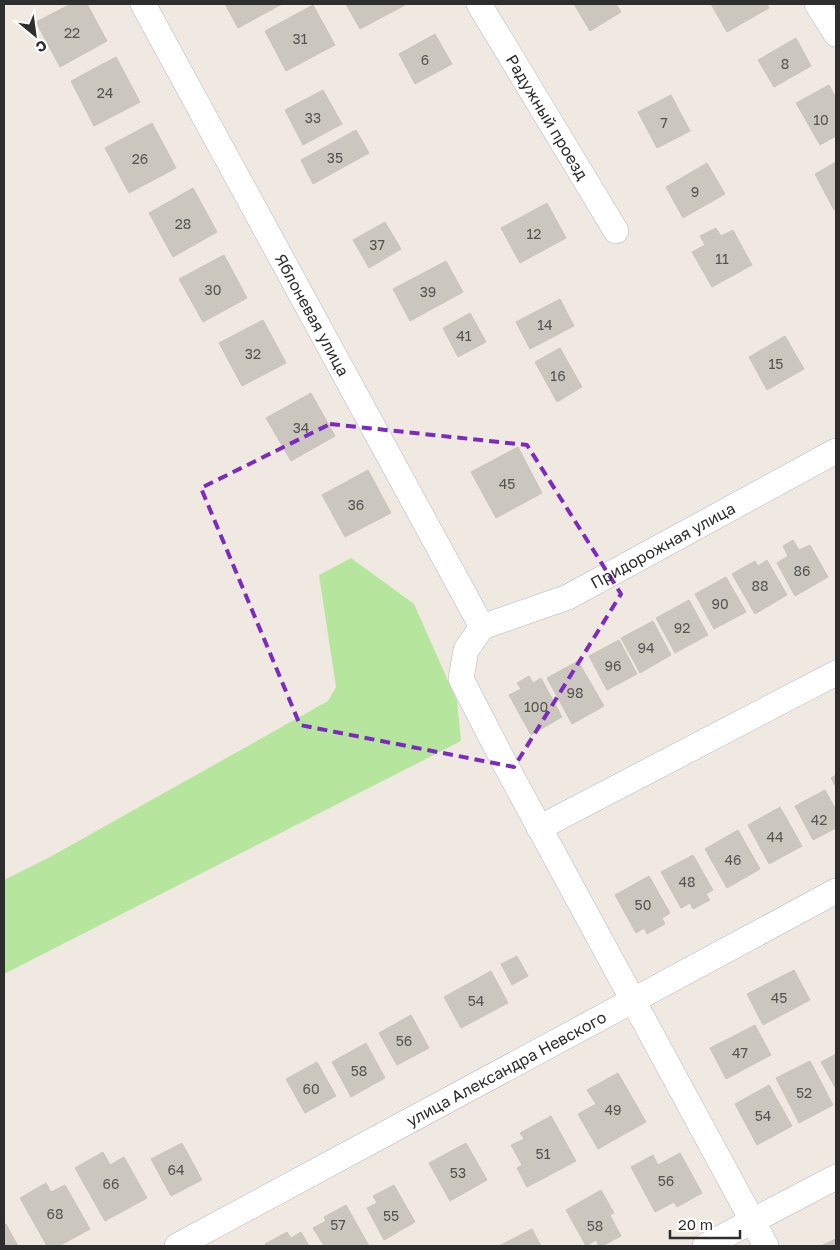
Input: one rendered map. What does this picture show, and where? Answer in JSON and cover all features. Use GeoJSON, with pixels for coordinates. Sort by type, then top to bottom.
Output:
{"type":"FeatureCollection","features":[{"type":"Feature","properties":{"kind":"street","name":"Яблоневая улица"},"geometry":{"type":"LineString","coordinates":[[143,4],[482,626]]}},
{"type":"Feature","properties":{"kind":"street","name":"Радужный проезд"},"geometry":{"type":"LineString","coordinates":[[480,4],[616,231]]}},
{"type":"Feature","properties":{"kind":"street"},"geometry":{"type":"LineString","coordinates":[[817,4],[836,34]]}},
{"type":"Feature","properties":{"kind":"street","name":"Придорожная улица"},"geometry":{"type":"LineString","coordinates":[[482,626],[568,598],[836,451]]}},
{"type":"Feature","properties":{"kind":"street"},"geometry":{"type":"LineString","coordinates":[[482,626],[466,650],[461,679],[539,828],[766,1246]]}},
{"type":"Feature","properties":{"kind":"street"},"geometry":{"type":"LineString","coordinates":[[539,828],[836,673]]}},
{"type":"Feature","properties":{"kind":"street","name":"улица Александра Невского"},"geometry":{"type":"LineString","coordinates":[[177,1246],[836,891]]}},
{"type":"Feature","properties":{"kind":"street"},"geometry":{"type":"LineString","coordinates":[[705,1246],[836,1177]]}},
{"type":"Feature","properties":{"kind":"highlighted area"},"geometry":{"type":"Polygon","coordinates":[[[330,424],[527,445],[621,594],[514,767],[300,725],[201,488],[330,424]]]}},
{"type":"Feature","properties":{"kind":"green space"},"geometry":{"type":"Polygon","coordinates":[[[351,558],[414,604],[457,701],[461,741],[4,974],[4,880],[50,857],[328,701],[336,687],[319,575],[351,558]]]}},
{"type":"Feature","properties":{"kind":"building"},"geometry":{"type":"Polygon","coordinates":[[[71,4],[87,4],[107,41],[60,67],[36,22],[71,4]]]}},
{"type":"Feature","properties":{"kind":"building"},"geometry":{"type":"Polygon","coordinates":[[[225,4],[282,4],[238,28],[225,4]]]}},
{"type":"Feature","properties":{"kind":"building"},"geometry":{"type":"Polygon","coordinates":[[[346,4],[407,4],[360,29],[346,4]]]}},
{"type":"Feature","properties":{"kind":"building"},"geometry":{"type":"Polygon","coordinates":[[[574,4],[616,4],[621,12],[590,31],[574,4]]]}},
{"type":"Feature","properties":{"kind":"building"},"geometry":{"type":"Polygon","coordinates":[[[711,4],[767,4],[769,8],[727,32],[711,4]]]}},
{"type":"Feature","properties":{"kind":"building"},"geometry":{"type":"Polygon","coordinates":[[[313,5],[335,45],[286,71],[265,31],[313,5]]]}},
{"type":"Feature","properties":{"kind":"building"},"geometry":{"type":"Polygon","coordinates":[[[435,34],[452,64],[415,84],[399,54],[435,34]]]}},
{"type":"Feature","properties":{"kind":"building"},"geometry":{"type":"Polygon","coordinates":[[[796,38],[811,66],[774,87],[758,60],[796,38]]]}},
{"type":"Feature","properties":{"kind":"building"},"geometry":{"type":"Polygon","coordinates":[[[116,57],[140,102],[94,126],[71,81],[116,57]]]}},
{"type":"Feature","properties":{"kind":"building"},"geometry":{"type":"Polygon","coordinates":[[[829,85],[836,98],[836,136],[820,145],[796,103],[829,85]]]}},
{"type":"Feature","properties":{"kind":"building"},"geometry":{"type":"Polygon","coordinates":[[[323,90],[342,124],[303,145],[285,110],[323,90]]]}},
{"type":"Feature","properties":{"kind":"building"},"geometry":{"type":"Polygon","coordinates":[[[671,95],[690,131],[657,148],[638,112],[671,95]]]}},
{"type":"Feature","properties":{"kind":"building"},"geometry":{"type":"Polygon","coordinates":[[[152,123],[176,168],[129,193],[105,148],[152,123]]]}},
{"type":"Feature","properties":{"kind":"building"},"geometry":{"type":"Polygon","coordinates":[[[356,130],[369,153],[313,184],[301,160],[356,130]]]}},
{"type":"Feature","properties":{"kind":"building"},"geometry":{"type":"Polygon","coordinates":[[[836,162],[836,209],[834,210],[815,174],[836,162]]]}},
{"type":"Feature","properties":{"kind":"building"},"geometry":{"type":"Polygon","coordinates":[[[707,163],[725,194],[683,218],[666,187],[707,163]]]}},
{"type":"Feature","properties":{"kind":"building"},"geometry":{"type":"Polygon","coordinates":[[[193,188],[217,232],[173,257],[149,213],[193,188]]]}},
{"type":"Feature","properties":{"kind":"building"},"geometry":{"type":"Polygon","coordinates":[[[547,203],[566,238],[520,263],[501,228],[547,203]]]}},
{"type":"Feature","properties":{"kind":"building"},"geometry":{"type":"Polygon","coordinates":[[[385,222],[401,249],[369,268],[353,240],[385,222]]]}},
{"type":"Feature","properties":{"kind":"building"},"geometry":{"type":"Polygon","coordinates":[[[716,228],[721,236],[733,230],[752,265],[712,287],[692,252],[705,245],[700,236],[716,228]]]}},
{"type":"Feature","properties":{"kind":"building"},"geometry":{"type":"Polygon","coordinates":[[[224,255],[247,298],[203,322],[179,279],[224,255]]]}},
{"type":"Feature","properties":{"kind":"building"},"geometry":{"type":"Polygon","coordinates":[[[446,261],[463,292],[410,321],[393,289],[446,261]]]}},
{"type":"Feature","properties":{"kind":"building"},"geometry":{"type":"Polygon","coordinates":[[[560,299],[574,326],[530,349],[516,322],[560,299]]]}},
{"type":"Feature","properties":{"kind":"building"},"geometry":{"type":"Polygon","coordinates":[[[470,313],[486,342],[458,357],[443,328],[470,313]]]}},
{"type":"Feature","properties":{"kind":"building"},"geometry":{"type":"Polygon","coordinates":[[[263,320],[286,363],[242,386],[219,343],[263,320]]]}},
{"type":"Feature","properties":{"kind":"building"},"geometry":{"type":"Polygon","coordinates":[[[785,336],[804,369],[767,390],[749,357],[785,336]]]}},
{"type":"Feature","properties":{"kind":"building"},"geometry":{"type":"Polygon","coordinates":[[[560,348],[582,387],[557,402],[535,362],[560,348]]]}},
{"type":"Feature","properties":{"kind":"building"},"geometry":{"type":"Polygon","coordinates":[[[311,393],[335,436],[291,461],[266,418],[311,393]]]}},
{"type":"Feature","properties":{"kind":"building"},"geometry":{"type":"Polygon","coordinates":[[[518,447],[542,493],[496,518],[471,472],[518,447]]]}},
{"type":"Feature","properties":{"kind":"building"},"geometry":{"type":"Polygon","coordinates":[[[368,470],[391,513],[345,537],[322,495],[368,470]]]}},
{"type":"Feature","properties":{"kind":"building"},"geometry":{"type":"Polygon","coordinates":[[[793,540],[799,550],[810,545],[828,577],[795,596],[777,563],[788,556],[783,546],[793,540]]]}},
{"type":"Feature","properties":{"kind":"building"},"geometry":{"type":"Polygon","coordinates":[[[767,560],[787,595],[755,614],[732,574],[755,561],[758,566],[767,560]]]}},
{"type":"Feature","properties":{"kind":"building"},"geometry":{"type":"Polygon","coordinates":[[[726,577],[746,612],[714,629],[695,594],[726,577]]]}},
{"type":"Feature","properties":{"kind":"building"},"geometry":{"type":"Polygon","coordinates":[[[689,600],[708,635],[675,653],[656,618],[689,600]]]}},
{"type":"Feature","properties":{"kind":"building"},"geometry":{"type":"Polygon","coordinates":[[[653,621],[671,655],[640,673],[621,638],[653,621]]]}},
{"type":"Feature","properties":{"kind":"building"},"geometry":{"type":"Polygon","coordinates":[[[619,640],[637,674],[607,690],[589,656],[619,640]]]}},
{"type":"Feature","properties":{"kind":"building"},"geometry":{"type":"Polygon","coordinates":[[[578,661],[604,706],[572,724],[547,678],[578,661]]]}},
{"type":"Feature","properties":{"kind":"building"},"geometry":{"type":"Polygon","coordinates":[[[529,676],[533,683],[541,678],[562,717],[531,735],[509,695],[521,689],[517,683],[529,676]]]}},
{"type":"Feature","properties":{"kind":"building"},"geometry":{"type":"Polygon","coordinates":[[[836,775],[836,787],[831,778],[836,775]]]}},
{"type":"Feature","properties":{"kind":"building"},"geometry":{"type":"Polygon","coordinates":[[[825,790],[836,810],[836,828],[813,840],[795,806],[825,790]]]}},
{"type":"Feature","properties":{"kind":"building"},"geometry":{"type":"Polygon","coordinates":[[[780,807],[802,846],[769,864],[748,825],[780,807]]]}},
{"type":"Feature","properties":{"kind":"building"},"geometry":{"type":"Polygon","coordinates":[[[738,830],[760,869],[727,888],[705,849],[738,830]]]}},
{"type":"Feature","properties":{"kind":"building"},"geometry":{"type":"Polygon","coordinates":[[[693,855],[713,890],[706,894],[710,900],[693,909],[690,903],[681,908],[661,872],[693,855]]]}},
{"type":"Feature","properties":{"kind":"building"},"geometry":{"type":"Polygon","coordinates":[[[649,876],[670,913],[662,918],[665,924],[647,934],[644,928],[636,933],[615,895],[649,876]]]}},
{"type":"Feature","properties":{"kind":"building"},"geometry":{"type":"Polygon","coordinates":[[[517,956],[528,976],[512,985],[501,964],[517,956]]]}},
{"type":"Feature","properties":{"kind":"building"},"geometry":{"type":"Polygon","coordinates":[[[794,970],[810,1000],[763,1025],[747,994],[794,970]]]}},
{"type":"Feature","properties":{"kind":"building"},"geometry":{"type":"Polygon","coordinates":[[[491,971],[508,1003],[461,1028],[444,997],[491,971]]]}},
{"type":"Feature","properties":{"kind":"building"},"geometry":{"type":"Polygon","coordinates":[[[411,1015],[429,1048],[397,1065],[379,1033],[411,1015]]]}},
{"type":"Feature","properties":{"kind":"building"},"geometry":{"type":"Polygon","coordinates":[[[755,1025],[771,1055],[726,1079],[710,1048],[755,1025]]]}},
{"type":"Feature","properties":{"kind":"building"},"geometry":{"type":"Polygon","coordinates":[[[366,1043],[385,1078],[351,1097],[332,1062],[366,1043]]]}},
{"type":"Feature","properties":{"kind":"building"},"geometry":{"type":"Polygon","coordinates":[[[836,1054],[836,1089],[821,1062],[836,1054]]]}},
{"type":"Feature","properties":{"kind":"building"},"geometry":{"type":"Polygon","coordinates":[[[810,1061],[833,1105],[799,1123],[776,1078],[810,1061]]]}},
{"type":"Feature","properties":{"kind":"building"},"geometry":{"type":"Polygon","coordinates":[[[317,1062],[336,1096],[305,1113],[286,1079],[317,1062]]]}},
{"type":"Feature","properties":{"kind":"building"},"geometry":{"type":"Polygon","coordinates":[[[618,1073],[646,1122],[598,1149],[578,1114],[596,1104],[587,1090],[618,1073]]]}},
{"type":"Feature","properties":{"kind":"building"},"geometry":{"type":"Polygon","coordinates":[[[769,1085],[792,1126],[757,1145],[735,1104],[769,1085]]]}},
{"type":"Feature","properties":{"kind":"building"},"geometry":{"type":"Polygon","coordinates":[[[551,1116],[576,1161],[527,1187],[517,1168],[522,1165],[511,1145],[524,1139],[520,1133],[551,1116]]]}},
{"type":"Feature","properties":{"kind":"building"},"geometry":{"type":"Polygon","coordinates":[[[182,1143],[202,1180],[171,1196],[151,1159],[182,1143]]]}},
{"type":"Feature","properties":{"kind":"building"},"geometry":{"type":"Polygon","coordinates":[[[466,1143],[487,1180],[450,1201],[429,1163],[466,1143]]]}},
{"type":"Feature","properties":{"kind":"building"},"geometry":{"type":"Polygon","coordinates":[[[103,1152],[110,1165],[124,1157],[147,1198],[105,1221],[75,1168],[103,1152]]]}},
{"type":"Feature","properties":{"kind":"building"},"geometry":{"type":"Polygon","coordinates":[[[680,1153],[702,1193],[677,1207],[674,1202],[655,1212],[631,1167],[653,1155],[658,1165],[680,1153]]]}},
{"type":"Feature","properties":{"kind":"building"},"geometry":{"type":"Polygon","coordinates":[[[46,1183],[51,1192],[65,1185],[90,1229],[59,1246],[47,1246],[20,1198],[46,1183]]]}},
{"type":"Feature","properties":{"kind":"building"},"geometry":{"type":"Polygon","coordinates":[[[394,1185],[415,1222],[384,1240],[367,1208],[377,1203],[373,1196],[394,1185]]]}},
{"type":"Feature","properties":{"kind":"building"},"geometry":{"type":"Polygon","coordinates":[[[601,1190],[614,1213],[610,1215],[621,1236],[602,1246],[599,1246],[596,1240],[586,1246],[566,1210],[601,1190]]]}},
{"type":"Feature","properties":{"kind":"building"},"geometry":{"type":"Polygon","coordinates":[[[346,1205],[369,1246],[324,1246],[313,1228],[326,1221],[324,1217],[346,1205]]]}},
{"type":"Feature","properties":{"kind":"building"},"geometry":{"type":"Polygon","coordinates":[[[6,1224],[18,1246],[4,1246],[4,1225],[6,1224]]]}},
{"type":"Feature","properties":{"kind":"building"},"geometry":{"type":"Polygon","coordinates":[[[532,1229],[541,1246],[499,1246],[532,1229]]]}},
{"type":"Feature","properties":{"kind":"building"},"geometry":{"type":"Polygon","coordinates":[[[287,1232],[291,1238],[301,1232],[309,1246],[267,1246],[265,1244],[287,1232]]]}},
{"type":"Feature","properties":{"kind":"building"},"geometry":{"type":"Polygon","coordinates":[[[836,1239],[836,1246],[823,1245],[836,1239]]]}}]}
